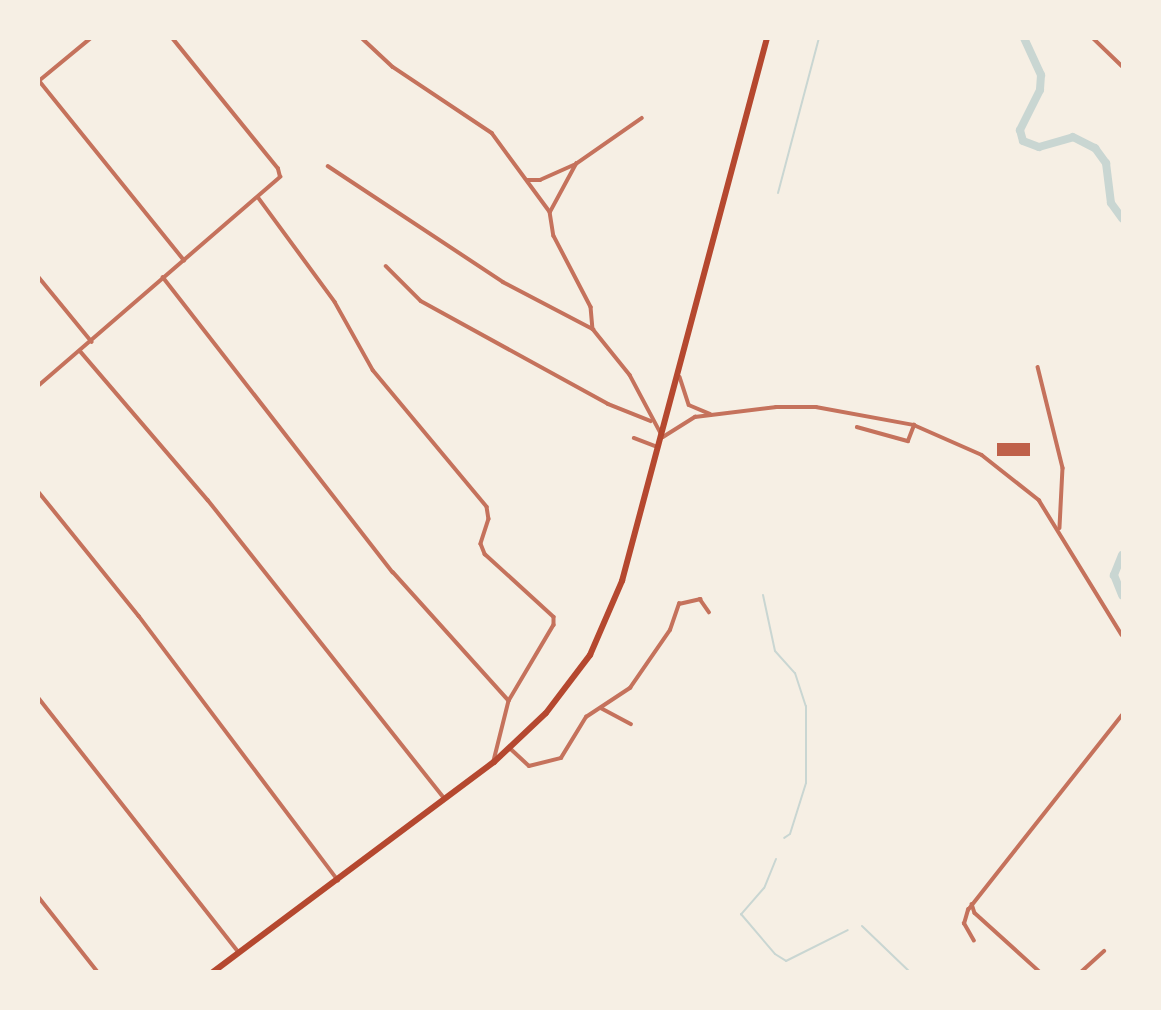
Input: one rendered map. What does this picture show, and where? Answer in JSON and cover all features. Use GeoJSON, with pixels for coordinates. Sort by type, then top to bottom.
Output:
{"type":"FeatureCollection","features":[{"type":"Feature","properties":{"kind":"highway"},"geometry":{"type":"LineString","coordinates":[[213,971],[445,800],[510,748],[566,691],[605,627],[680,377],[767,38]]}},
{"type":"Feature","properties":{"kind":"street"},"geometry":{"type":"LineString","coordinates":[[91,38],[39,80],[184,260]]}},
{"type":"Feature","properties":{"kind":"street"},"geometry":{"type":"LineString","coordinates":[[38,386],[81,352],[163,277],[278,180],[278,169],[172,38]]}},
{"type":"Feature","properties":{"kind":"street"},"geometry":{"type":"LineString","coordinates":[[362,38],[393,67],[486,126],[550,212],[554,236],[591,307],[593,329]]}},
{"type":"Feature","properties":{"kind":"street"},"geometry":{"type":"LineString","coordinates":[[1093,38],[1122,66]]}},
{"type":"Feature","properties":{"kind":"street"},"geometry":{"type":"LineString","coordinates":[[527,180],[540,180],[576,164],[642,118]]}},
{"type":"Feature","properties":{"kind":"street"},"geometry":{"type":"LineString","coordinates":[[550,212],[576,164]]}},
{"type":"Feature","properties":{"kind":"street"},"geometry":{"type":"LineString","coordinates":[[328,166],[503,282],[593,329],[630,375],[651,421],[663,438],[681,422],[712,415],[816,407],[914,425],[940,433],[1000,466],[1040,500],[1122,635]]}},
{"type":"Feature","properties":{"kind":"street"},"geometry":{"type":"LineString","coordinates":[[258,197],[335,302],[373,370],[487,507],[489,519],[481,544],[485,554],[554,617],[554,625],[509,701],[494,762]]}},
{"type":"Feature","properties":{"kind":"street"},"geometry":{"type":"LineString","coordinates":[[386,266],[421,301],[608,404],[651,421]]}},
{"type":"Feature","properties":{"kind":"street"},"geometry":{"type":"LineString","coordinates":[[38,276],[92,341]]}},
{"type":"Feature","properties":{"kind":"street"},"geometry":{"type":"LineString","coordinates":[[163,277],[393,572],[509,701]]}},
{"type":"Feature","properties":{"kind":"street"},"geometry":{"type":"LineString","coordinates":[[81,352],[208,500],[445,800]]}},
{"type":"Feature","properties":{"kind":"street"},"geometry":{"type":"LineString","coordinates":[[1038,367],[1063,468],[1060,530]]}},
{"type":"Feature","properties":{"kind":"street"},"geometry":{"type":"LineString","coordinates":[[680,377],[689,405],[712,415]]}},
{"type":"Feature","properties":{"kind":"street"},"geometry":{"type":"LineString","coordinates":[[857,427],[908,441],[914,425]]}},
{"type":"Feature","properties":{"kind":"street"},"geometry":{"type":"LineString","coordinates":[[634,438],[660,448]]}},
{"type":"Feature","properties":{"kind":"street"},"geometry":{"type":"LineString","coordinates":[[38,491],[147,626],[338,880]]}},
{"type":"Feature","properties":{"kind":"street"},"geometry":{"type":"LineString","coordinates":[[510,748],[529,766],[537,769],[561,758],[582,721],[630,688],[670,630],[682,602],[700,599],[709,612]]}},
{"type":"Feature","properties":{"kind":"street"},"geometry":{"type":"LineString","coordinates":[[38,697],[239,952]]}},
{"type":"Feature","properties":{"kind":"street"},"geometry":{"type":"LineString","coordinates":[[601,708],[631,724]]}},
{"type":"Feature","properties":{"kind":"street"},"geometry":{"type":"LineString","coordinates":[[609,718],[612,713]]}},
{"type":"Feature","properties":{"kind":"street"},"geometry":{"type":"LineString","coordinates":[[974,941],[964,924],[972,904],[1122,715]]}},
{"type":"Feature","properties":{"kind":"street"},"geometry":{"type":"LineString","coordinates":[[38,896],[98,971]]}},
{"type":"Feature","properties":{"kind":"street"},"geometry":{"type":"LineString","coordinates":[[972,904],[975,913],[1040,971]]}},
{"type":"Feature","properties":{"kind":"street"},"geometry":{"type":"LineString","coordinates":[[1081,971],[1104,951]]}},
{"type":"Feature","properties":{"kind":"building"},"geometry":{"type":"Polygon","coordinates":[[[997,443],[1030,443],[1030,456],[997,456],[997,443]]]}},
{"type":"Feature","properties":{"kind":"waterway"},"geometry":{"type":"LineString","coordinates":[[778,193],[819,38]]}},
{"type":"Feature","properties":{"kind":"waterway"},"geometry":{"type":"LineString","coordinates":[[1024,38],[1041,75],[1040,90],[1020,130],[1023,141],[1039,147],[1073,137],[1095,148],[1106,163],[1111,203],[1122,218]]}},
{"type":"Feature","properties":{"kind":"waterway"},"geometry":{"type":"LineString","coordinates":[[1122,555],[1114,575],[1122,595]]}},
{"type":"Feature","properties":{"kind":"waterway"},"geometry":{"type":"LineString","coordinates":[[763,595],[775,651],[795,673],[806,706],[806,783],[790,834],[784,838]]}},
{"type":"Feature","properties":{"kind":"waterway"},"geometry":{"type":"LineString","coordinates":[[776,859],[764,888],[741,914],[775,954],[786,961],[848,930]]}},
{"type":"Feature","properties":{"kind":"waterway"},"geometry":{"type":"LineString","coordinates":[[862,926],[910,972]]}}]}
